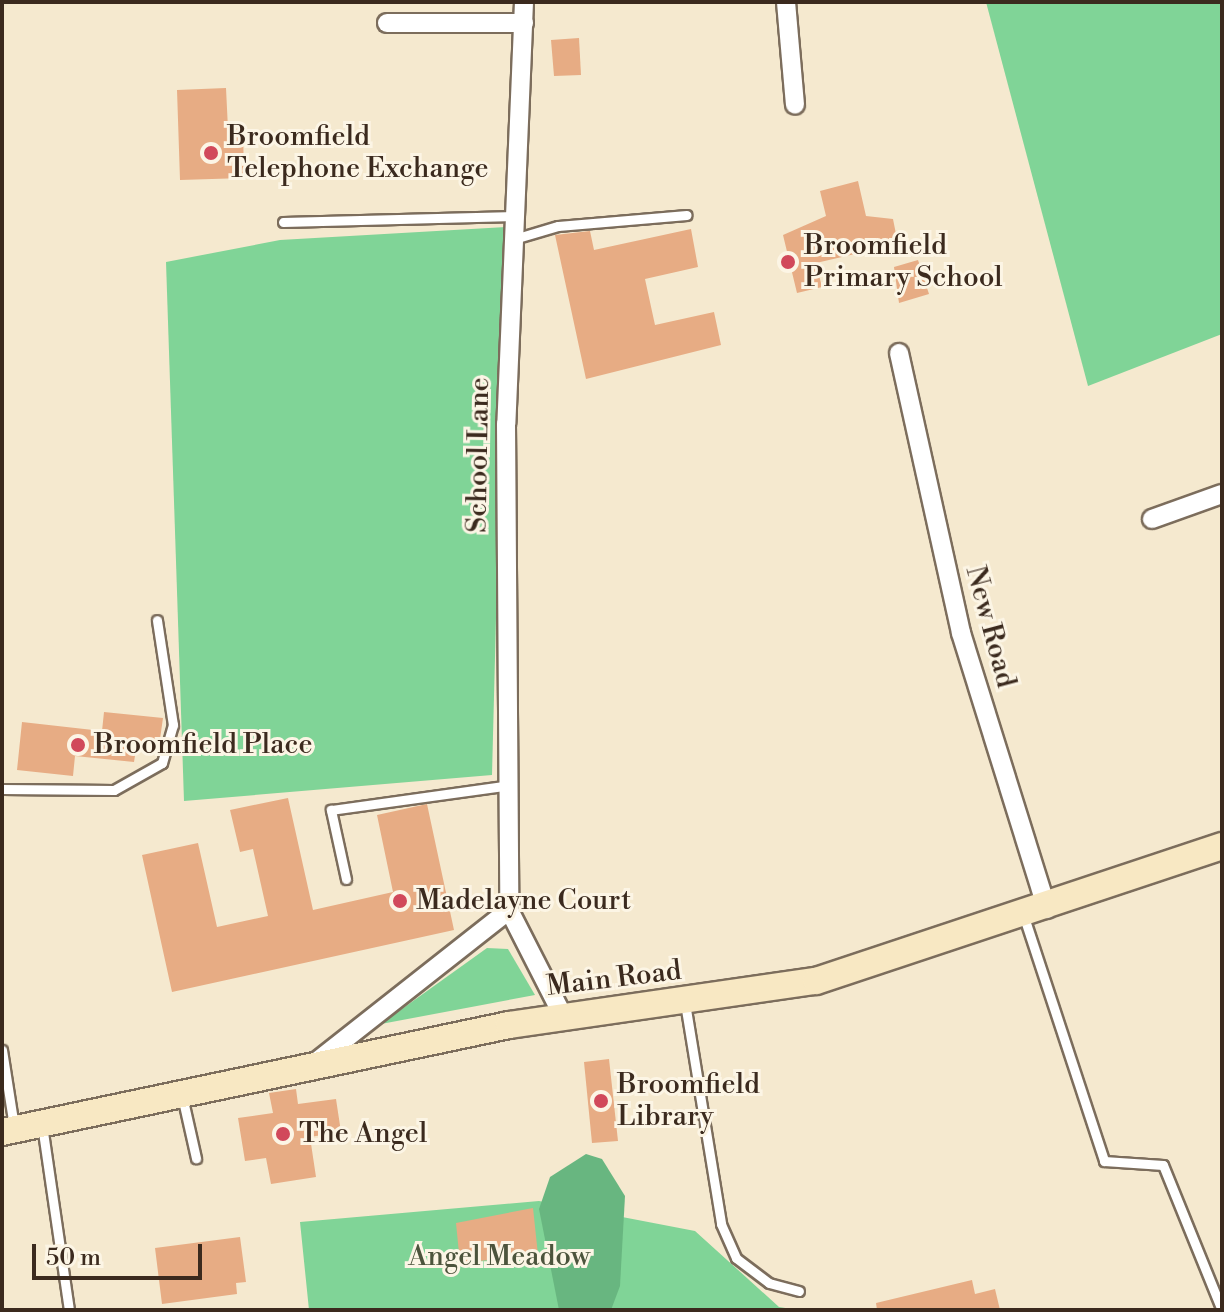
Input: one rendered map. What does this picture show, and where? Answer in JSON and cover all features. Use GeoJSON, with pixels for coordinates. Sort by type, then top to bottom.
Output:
{"type":"FeatureCollection","features":[{"type":"Feature","properties":{"kind":"main road","name":"Main Road"},"geometry":{"type":"LineString","coordinates":[[8,1131],[182,1096],[313,1065],[563,1016],[685,1003],[855,972],[1036,913],[1222,847]]}},
{"type":"Feature","properties":{"kind":"street","name":"School Lane"},"geometry":{"type":"LineString","coordinates":[[524,2],[514,239],[504,786],[509,910],[563,1016]]}},
{"type":"Feature","properties":{"kind":"street"},"geometry":{"type":"LineString","coordinates":[[786,2],[795,105]]}},
{"type":"Feature","properties":{"kind":"street"},"geometry":{"type":"LineString","coordinates":[[387,23],[524,23]]}},
{"type":"Feature","properties":{"kind":"street","name":"New Road"},"geometry":{"type":"LineString","coordinates":[[899,353],[961,633],[1036,913]]}},
{"type":"Feature","properties":{"kind":"street"},"geometry":{"type":"LineString","coordinates":[[1152,519],[1222,494]]}},
{"type":"Feature","properties":{"kind":"street"},"geometry":{"type":"LineString","coordinates":[[313,1065],[509,910]]}},
{"type":"Feature","properties":{"kind":"lane"},"geometry":{"type":"LineString","coordinates":[[514,239],[558,226],[687,215]]}},
{"type":"Feature","properties":{"kind":"lane"},"geometry":{"type":"LineString","coordinates":[[283,222],[515,216]]}},
{"type":"Feature","properties":{"kind":"lane"},"geometry":{"type":"LineString","coordinates":[[2,789],[114,790],[162,763],[173,725],[157,620]]}},
{"type":"Feature","properties":{"kind":"lane"},"geometry":{"type":"LineString","coordinates":[[346,879],[331,810],[504,786]]}},
{"type":"Feature","properties":{"kind":"lane"},"geometry":{"type":"LineString","coordinates":[[1036,913],[1104,1161],[1163,1165],[1222,1310]]}},
{"type":"Feature","properties":{"kind":"lane"},"geometry":{"type":"LineString","coordinates":[[685,1003],[721,1224],[736,1258],[769,1283],[799,1291]]}},
{"type":"Feature","properties":{"kind":"lane"},"geometry":{"type":"LineString","coordinates":[[2,1050],[8,1131]]}},
{"type":"Feature","properties":{"kind":"lane"},"geometry":{"type":"LineString","coordinates":[[182,1096],[196,1158]]}},
{"type":"Feature","properties":{"kind":"lane"},"geometry":{"type":"LineString","coordinates":[[42,1125],[69,1310]]}},
{"type":"Feature","properties":{"kind":"green space"},"geometry":{"type":"Polygon","coordinates":[[[986,2],[1222,2],[1222,334],[1088,386],[986,2]]]}},
{"type":"Feature","properties":{"kind":"green space"},"geometry":{"type":"Polygon","coordinates":[[[506,227],[492,775],[184,801],[166,262],[280,240],[506,227]]]}},
{"type":"Feature","properties":{"kind":"green space"},"geometry":{"type":"Polygon","coordinates":[[[487,948],[508,949],[535,995],[381,1024],[487,948]]]}},
{"type":"Feature","properties":{"kind":"green space"},"geometry":{"type":"Polygon","coordinates":[[[586,1154],[602,1159],[625,1196],[620,1286],[611,1310],[559,1310],[539,1209],[550,1177],[586,1154]]]}},
{"type":"Feature","properties":{"kind":"green space","name":"Angel Meadow"},"geometry":{"type":"Polygon","coordinates":[[[539,1201],[695,1231],[779,1307],[798,1310],[309,1310],[300,1222],[539,1201]]]}},
{"type":"Feature","properties":{"kind":"building"},"geometry":{"type":"Polygon","coordinates":[[[579,38],[581,75],[554,76],[551,40],[579,38]]]}},
{"type":"Feature","properties":{"kind":"building","name":"Broomfield Telephone Exchange"},"geometry":{"type":"Polygon","coordinates":[[[226,88],[228,129],[243,128],[244,178],[180,180],[177,90],[226,88]]]}},
{"type":"Feature","properties":{"kind":"building"},"geometry":{"type":"Polygon","coordinates":[[[858,181],[866,216],[893,219],[898,244],[816,263],[822,287],[797,293],[783,235],[826,216],[820,191],[858,181]]]}},
{"type":"Feature","properties":{"kind":"building"},"geometry":{"type":"Polygon","coordinates":[[[691,229],[698,267],[645,279],[655,325],[714,312],[721,345],[586,379],[555,235],[590,231],[594,250],[691,229]]]}},
{"type":"Feature","properties":{"kind":"building"},"geometry":{"type":"Polygon","coordinates":[[[918,260],[929,294],[899,303],[894,267],[918,260]]]}},
{"type":"Feature","properties":{"kind":"building","name":"Broomfield Place"},"geometry":{"type":"Polygon","coordinates":[[[104,712],[163,718],[159,746],[137,743],[134,762],[75,756],[73,776],[17,770],[22,722],[102,731],[104,712]]]}},
{"type":"Feature","properties":{"kind":"building","name":"Madelayne Court"},"geometry":{"type":"Polygon","coordinates":[[[288,798],[313,910],[393,892],[377,815],[427,804],[454,930],[172,992],[142,855],[198,843],[217,927],[268,916],[253,849],[240,852],[230,810],[288,798]]]}},
{"type":"Feature","properties":{"kind":"building","name":"Broomfield Library"},"geometry":{"type":"Polygon","coordinates":[[[609,1059],[618,1141],[592,1143],[584,1062],[609,1059]]]}},
{"type":"Feature","properties":{"kind":"building","name":"The Angel"},"geometry":{"type":"Polygon","coordinates":[[[296,1089],[298,1104],[336,1099],[341,1132],[310,1137],[316,1177],[271,1184],[266,1158],[245,1161],[238,1118],[273,1113],[269,1093],[296,1089]]]}},
{"type":"Feature","properties":{"kind":"building"},"geometry":{"type":"Polygon","coordinates":[[[533,1208],[538,1255],[460,1263],[456,1223],[533,1208]]]}},
{"type":"Feature","properties":{"kind":"building"},"geometry":{"type":"Polygon","coordinates":[[[240,1237],[246,1282],[236,1283],[237,1294],[162,1304],[155,1248],[240,1237]]]}},
{"type":"Feature","properties":{"kind":"building"},"geometry":{"type":"Polygon","coordinates":[[[972,1280],[975,1294],[995,1289],[1000,1310],[877,1310],[876,1303],[972,1280]]]}},
{"type":"Feature","properties":{"kind":"place","name":"Broomfield Telephone Exchange"},"geometry":{"type":"Point","coordinates":[211,153]}},
{"type":"Feature","properties":{"kind":"place","name":"Broomfield Primary School"},"geometry":{"type":"Point","coordinates":[788,262]}},
{"type":"Feature","properties":{"kind":"place","name":"Broomfield Place"},"geometry":{"type":"Point","coordinates":[78,745]}},
{"type":"Feature","properties":{"kind":"place","name":"Madelayne Court"},"geometry":{"type":"Point","coordinates":[400,901]}},
{"type":"Feature","properties":{"kind":"place","name":"Broomfield Library"},"geometry":{"type":"Point","coordinates":[601,1101]}},
{"type":"Feature","properties":{"kind":"place","name":"The Angel"},"geometry":{"type":"Point","coordinates":[283,1134]}}]}
